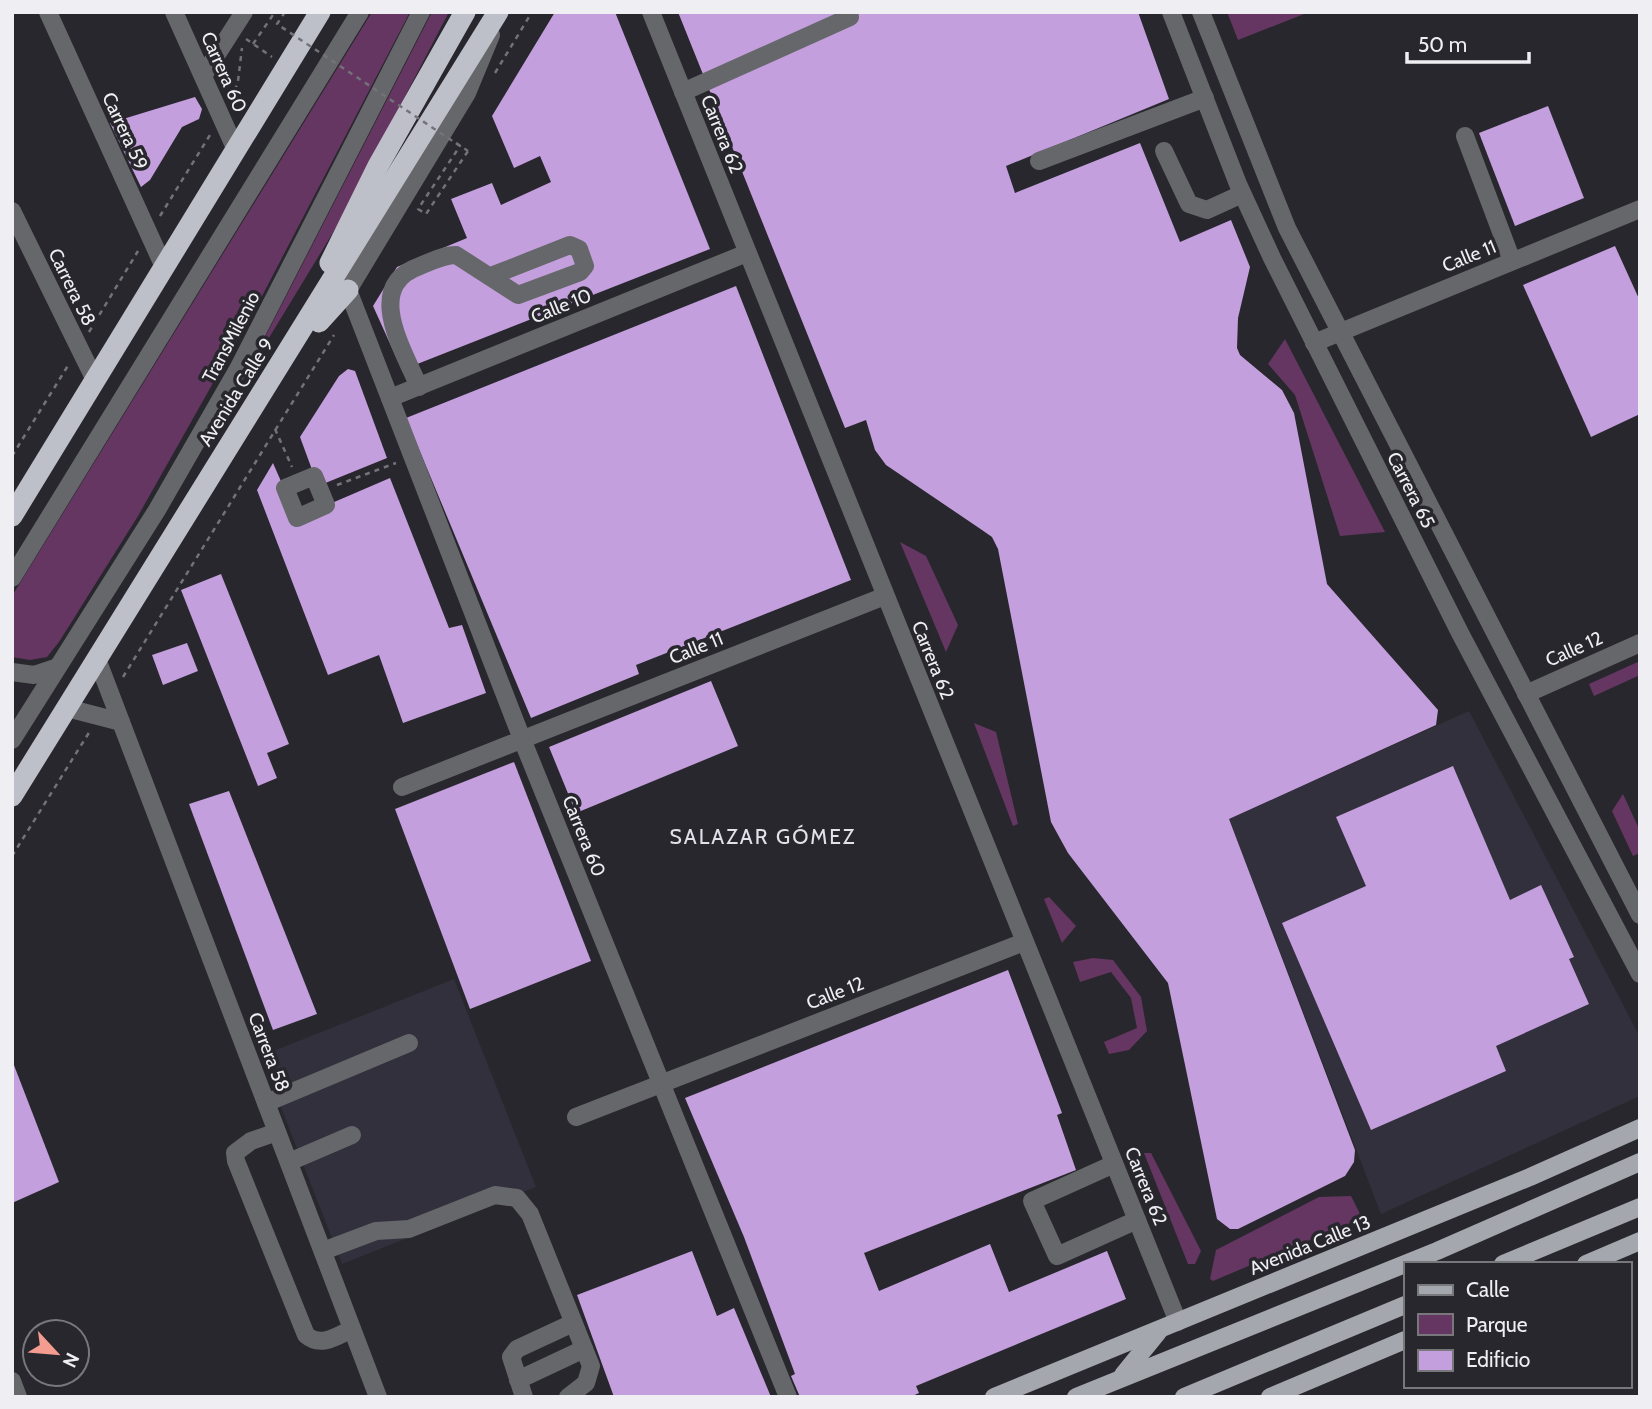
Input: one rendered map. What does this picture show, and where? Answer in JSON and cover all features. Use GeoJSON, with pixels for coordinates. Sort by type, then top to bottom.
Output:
{"type":"FeatureCollection","features":[{"type":"Feature","properties":{"kind":"highway"},"geometry":{"type":"LineString","coordinates":[[12,516],[320,12]]}},
{"type":"Feature","properties":{"kind":"highway"},"geometry":{"type":"LineString","coordinates":[[280,365],[378,166],[465,12]]}},
{"type":"Feature","properties":{"kind":"highway","name":"Avenida Calle 9"},"geometry":{"type":"LineString","coordinates":[[12,796],[500,12]]}},
{"type":"Feature","properties":{"kind":"highway"},"geometry":{"type":"LineString","coordinates":[[280,365],[348,290]]}},
{"type":"Feature","properties":{"kind":"main road","name":"Avenida Calle 13"},"geometry":{"type":"LineString","coordinates":[[994,1397],[1530,1177],[1640,1128]]}},
{"type":"Feature","properties":{"kind":"main road"},"geometry":{"type":"LineString","coordinates":[[1410,1262],[1640,1162]]}},
{"type":"Feature","properties":{"kind":"main road"},"geometry":{"type":"LineString","coordinates":[[1508,1262],[1640,1207]]}},
{"type":"Feature","properties":{"kind":"main road"},"geometry":{"type":"LineString","coordinates":[[1591,1262],[1640,1241]]}},
{"type":"Feature","properties":{"kind":"main road"},"geometry":{"type":"LineString","coordinates":[[1076,1397],[1404,1264]]}},
{"type":"Feature","properties":{"kind":"main road"},"geometry":{"type":"LineString","coordinates":[[1184,1397],[1404,1305]]}},
{"type":"Feature","properties":{"kind":"main road"},"geometry":{"type":"LineString","coordinates":[[1120,1378],[1161,1329]]}},
{"type":"Feature","properties":{"kind":"main road"},"geometry":{"type":"LineString","coordinates":[[1270,1397],[1404,1340]]}},
{"type":"Feature","properties":{"kind":"street","name":"Carrera 59"},"geometry":{"type":"LineString","coordinates":[[48,12],[164,267]]}},
{"type":"Feature","properties":{"kind":"street","name":"Carrera 60"},"geometry":{"type":"LineString","coordinates":[[174,12],[236,150]]}},
{"type":"Feature","properties":{"kind":"street"},"geometry":{"type":"LineString","coordinates":[[203,76],[240,35],[244,12]]}},
{"type":"Feature","properties":{"kind":"street"},"geometry":{"type":"LineString","coordinates":[[12,578],[359,12]]}},
{"type":"Feature","properties":{"kind":"street","name":"TransMilenio"},"geometry":{"type":"LineString","coordinates":[[15,736],[156,510],[238,369],[421,12]]}},
{"type":"Feature","properties":{"kind":"street","name":"Avenida Calle 9"},"geometry":{"type":"LineString","coordinates":[[348,290],[467,93],[500,12]]}},
{"type":"Feature","properties":{"kind":"street","name":"Carrera 62"},"geometry":{"type":"LineString","coordinates":[[651,12],[1178,1322]]}},
{"type":"Feature","properties":{"kind":"street","name":"Carrera 65"},"geometry":{"type":"LineString","coordinates":[[1171,12],[1257,227],[1466,645],[1640,974]]}},
{"type":"Feature","properties":{"kind":"street","name":"Carrera 65"},"geometry":{"type":"LineString","coordinates":[[1201,12],[1276,202],[1640,915]]}},
{"type":"Feature","properties":{"kind":"street"},"geometry":{"type":"LineString","coordinates":[[683,93],[850,17]]}},
{"type":"Feature","properties":{"kind":"street"},"geometry":{"type":"LineString","coordinates":[[1040,161],[1205,98]]}},
{"type":"Feature","properties":{"kind":"street"},"geometry":{"type":"LineString","coordinates":[[1465,136],[1512,261]]}},
{"type":"Feature","properties":{"kind":"street"},"geometry":{"type":"LineString","coordinates":[[1164,151],[1189,204],[1206,210],[1242,194]]}},
{"type":"Feature","properties":{"kind":"street"},"geometry":{"type":"LineString","coordinates":[[1257,227],[1276,202]]}},
{"type":"Feature","properties":{"kind":"street","name":"Calle 11"},"geometry":{"type":"LineString","coordinates":[[1314,343],[1640,209]]}},
{"type":"Feature","properties":{"kind":"street","name":"Carrera 58"},"geometry":{"type":"LineString","coordinates":[[12,211],[78,349],[96,380]]}},
{"type":"Feature","properties":{"kind":"street"},"geometry":{"type":"LineString","coordinates":[[419,387],[388,309],[389,298],[398,281],[414,268],[450,255],[462,256],[511,292],[522,294],[580,272],[585,266],[579,249],[570,245],[491,276]]}},
{"type":"Feature","properties":{"kind":"street","name":"Calle 10"},"geometry":{"type":"LineString","coordinates":[[390,398],[747,253]]}},
{"type":"Feature","properties":{"kind":"street","name":"Carrera 60"},"geometry":{"type":"LineString","coordinates":[[348,290],[522,739],[788,1397]]}},
{"type":"Feature","properties":{"kind":"street"},"geometry":{"type":"LineString","coordinates":[[314,476],[326,505],[297,517],[285,488],[299,482],[314,476]]}},
{"type":"Feature","properties":{"kind":"street","name":"Calle 11"},"geometry":{"type":"LineString","coordinates":[[402,787],[885,596]]}},
{"type":"Feature","properties":{"kind":"street","name":"Calle 12"},"geometry":{"type":"LineString","coordinates":[[1526,694],[1640,643]]}},
{"type":"Feature","properties":{"kind":"street","name":"Carrera 58"},"geometry":{"type":"LineString","coordinates":[[97,659],[378,1397]]}},
{"type":"Feature","properties":{"kind":"street"},"geometry":{"type":"LineString","coordinates":[[12,672],[34,675],[55,668]]}},
{"type":"Feature","properties":{"kind":"street"},"geometry":{"type":"LineString","coordinates":[[67,708],[121,722]]}},
{"type":"Feature","properties":{"kind":"street","name":"TransMilenio"},"geometry":{"type":"LineString","coordinates":[[12,709],[15,736]]}},
{"type":"Feature","properties":{"kind":"street","name":"Calle 12"},"geometry":{"type":"LineString","coordinates":[[576,1117],[1024,942]]}},
{"type":"Feature","properties":{"kind":"street"},"geometry":{"type":"LineString","coordinates":[[266,1103],[409,1043]]}},
{"type":"Feature","properties":{"kind":"street"},"geometry":{"type":"LineString","coordinates":[[277,1132],[240,1146],[235,1153],[236,1161],[306,1335],[314,1342],[321,1342],[352,1329]]}},
{"type":"Feature","properties":{"kind":"street"},"geometry":{"type":"LineString","coordinates":[[289,1162],[352,1135]]}},
{"type":"Feature","properties":{"kind":"street"},"geometry":{"type":"LineString","coordinates":[[1114,1164],[1032,1201],[1056,1256],[1137,1220]]}},
{"type":"Feature","properties":{"kind":"street"},"geometry":{"type":"LineString","coordinates":[[323,1251],[376,1231],[409,1228],[495,1195],[517,1198],[530,1214],[590,1366],[586,1383],[568,1397]]}},
{"type":"Feature","properties":{"kind":"street"},"geometry":{"type":"LineString","coordinates":[[573,1323],[517,1349],[511,1357],[521,1389],[584,1349]]}},
{"type":"Feature","properties":{"kind":"street"},"geometry":{"type":"LineString","coordinates":[[12,1381],[18,1397]]}},
{"type":"Feature","properties":{"kind":"path"},"geometry":{"type":"LineString","coordinates":[[253,44],[275,12]]}},
{"type":"Feature","properties":{"kind":"path"},"geometry":{"type":"LineString","coordinates":[[285,12],[277,24],[460,146],[418,209],[426,214],[468,151]]}},
{"type":"Feature","properties":{"kind":"path"},"geometry":{"type":"LineString","coordinates":[[240,35],[252,31]]}},
{"type":"Feature","properties":{"kind":"path"},"geometry":{"type":"LineString","coordinates":[[240,35],[286,67]]}},
{"type":"Feature","properties":{"kind":"path"},"geometry":{"type":"LineString","coordinates":[[233,98],[240,35]]}},
{"type":"Feature","properties":{"kind":"path"},"geometry":{"type":"LineString","coordinates":[[12,456],[210,135]]}},
{"type":"Feature","properties":{"kind":"path"},"geometry":{"type":"LineString","coordinates":[[123,677],[335,334]]}},
{"type":"Feature","properties":{"kind":"path"},"geometry":{"type":"LineString","coordinates":[[275,429],[299,482]]}},
{"type":"Feature","properties":{"kind":"path"},"geometry":{"type":"LineString","coordinates":[[321,491],[413,457]]}},
{"type":"Feature","properties":{"kind":"path"},"geometry":{"type":"LineString","coordinates":[[12,856],[91,730]]}},
{"type":"Feature","properties":{"kind":"shaded area"},"geometry":{"type":"Polygon","coordinates":[[[1469,711],[1640,1037],[1640,1096],[1381,1214],[1229,819],[1469,711]]]}},
{"type":"Feature","properties":{"kind":"shaded area"},"geometry":{"type":"Polygon","coordinates":[[[454,979],[536,1187],[342,1264],[261,1056],[454,979]]]}},
{"type":"Feature","properties":{"kind":"green space"},"geometry":{"type":"Polygon","coordinates":[[[372,12],[410,12],[261,298],[138,516],[59,642],[47,657],[30,660],[12,657],[12,596],[372,12]]]}},
{"type":"Feature","properties":{"kind":"green space"},"geometry":{"type":"Polygon","coordinates":[[[432,12],[449,12],[340,221],[241,384],[432,12]]]}},
{"type":"Feature","properties":{"kind":"green space"},"geometry":{"type":"Polygon","coordinates":[[[1227,12],[1303,12],[1304,14],[1238,40],[1227,12]]]}},
{"type":"Feature","properties":{"kind":"green space"},"geometry":{"type":"Polygon","coordinates":[[[1285,339],[1385,532],[1340,536],[1295,395],[1268,364],[1285,339]]]}},
{"type":"Feature","properties":{"kind":"green space"},"geometry":{"type":"Polygon","coordinates":[[[900,542],[926,556],[958,625],[946,652],[900,542]]]}},
{"type":"Feature","properties":{"kind":"green space"},"geometry":{"type":"Polygon","coordinates":[[[1640,661],[1640,675],[1594,696],[1589,684],[1640,661]]]}},
{"type":"Feature","properties":{"kind":"green space"},"geometry":{"type":"Polygon","coordinates":[[[974,723],[996,732],[1018,824],[1013,826],[974,723]]]}},
{"type":"Feature","properties":{"kind":"green space"},"geometry":{"type":"Polygon","coordinates":[[[1623,794],[1640,831],[1640,853],[1633,856],[1612,811],[1623,794]]]}},
{"type":"Feature","properties":{"kind":"green space"},"geometry":{"type":"Polygon","coordinates":[[[1049,897],[1076,926],[1062,943],[1044,899],[1049,897]]]}},
{"type":"Feature","properties":{"kind":"green space"},"geometry":{"type":"Polygon","coordinates":[[[1093,958],[1113,960],[1141,997],[1147,1031],[1129,1050],[1109,1054],[1104,1042],[1137,1028],[1131,998],[1111,972],[1080,982],[1073,962],[1093,958]]]}},
{"type":"Feature","properties":{"kind":"green space"},"geometry":{"type":"Polygon","coordinates":[[[1144,1153],[1151,1153],[1201,1251],[1195,1264],[1188,1264],[1144,1153]]]}},
{"type":"Feature","properties":{"kind":"green space"},"geometry":{"type":"Polygon","coordinates":[[[1351,1196],[1362,1218],[1213,1281],[1210,1279],[1216,1250],[1319,1197],[1351,1196]]]}},
{"type":"Feature","properties":{"kind":"building"},"geometry":{"type":"Polygon","coordinates":[[[555,12],[615,12],[710,249],[402,370],[373,306],[397,267],[467,238],[451,199],[492,183],[501,205],[551,182],[540,156],[514,168],[492,116],[555,12]]]}},
{"type":"Feature","properties":{"kind":"building"},"geometry":{"type":"Polygon","coordinates":[[[678,12],[1138,12],[1169,99],[1006,166],[1015,193],[1140,143],[1180,242],[1231,220],[1250,267],[1238,318],[1237,348],[1240,355],[1282,390],[1294,413],[1327,584],[1438,710],[1436,725],[1229,819],[1355,1150],[1354,1162],[1345,1176],[1238,1229],[1230,1229],[1217,1219],[1168,983],[1068,853],[1051,822],[998,549],[992,537],[886,465],[875,450],[866,420],[845,428],[678,12]]]}},
{"type":"Feature","properties":{"kind":"building"},"geometry":{"type":"Polygon","coordinates":[[[195,97],[202,109],[199,119],[182,127],[150,180],[141,187],[110,123],[195,97]]]}},
{"type":"Feature","properties":{"kind":"building"},"geometry":{"type":"Polygon","coordinates":[[[1548,106],[1584,198],[1515,226],[1479,133],[1548,106]]]}},
{"type":"Feature","properties":{"kind":"building"},"geometry":{"type":"Polygon","coordinates":[[[1615,246],[1640,301],[1640,414],[1591,437],[1523,285],[1615,246]]]}},
{"type":"Feature","properties":{"kind":"building"},"geometry":{"type":"Polygon","coordinates":[[[736,286],[851,580],[636,665],[639,674],[531,718],[406,418],[736,286]]]}},
{"type":"Feature","properties":{"kind":"building"},"geometry":{"type":"Polygon","coordinates":[[[348,369],[355,371],[387,458],[318,486],[300,437],[339,376],[348,369]]]}},
{"type":"Feature","properties":{"kind":"building"},"geometry":{"type":"Polygon","coordinates":[[[273,463],[297,518],[390,478],[449,628],[462,625],[486,693],[403,723],[379,655],[328,675],[257,490],[273,463]]]}},
{"type":"Feature","properties":{"kind":"building"},"geometry":{"type":"Polygon","coordinates":[[[221,574],[289,744],[267,753],[277,778],[258,786],[181,590],[221,574]]]}},
{"type":"Feature","properties":{"kind":"building"},"geometry":{"type":"Polygon","coordinates":[[[187,643],[198,671],[163,685],[152,655],[187,643]]]}},
{"type":"Feature","properties":{"kind":"building"},"geometry":{"type":"Polygon","coordinates":[[[711,681],[738,746],[576,813],[549,747],[711,681]]]}},
{"type":"Feature","properties":{"kind":"building"},"geometry":{"type":"Polygon","coordinates":[[[514,762],[591,961],[470,1009],[395,809],[514,762]]]}},
{"type":"Feature","properties":{"kind":"building"},"geometry":{"type":"Polygon","coordinates":[[[1453,766],[1510,900],[1541,885],[1574,957],[1569,959],[1589,1004],[1496,1046],[1506,1071],[1371,1130],[1282,923],[1366,886],[1336,817],[1453,766]]]}},
{"type":"Feature","properties":{"kind":"building"},"geometry":{"type":"Polygon","coordinates":[[[229,791],[317,1014],[273,1030],[189,804],[229,791]]]}},
{"type":"Feature","properties":{"kind":"building"},"geometry":{"type":"Polygon","coordinates":[[[1008,970],[1062,1113],[1057,1115],[1076,1170],[864,1253],[879,1291],[990,1244],[1009,1292],[1107,1251],[1126,1299],[916,1386],[919,1393],[910,1397],[800,1397],[791,1376],[795,1374],[744,1237],[685,1098],[1008,970]]]}},
{"type":"Feature","properties":{"kind":"building"},"geometry":{"type":"Polygon","coordinates":[[[12,1060],[59,1182],[12,1203],[12,1060]]]}},
{"type":"Feature","properties":{"kind":"building"},"geometry":{"type":"Polygon","coordinates":[[[692,1251],[717,1316],[734,1308],[771,1397],[614,1397],[577,1295],[692,1251]]]}},
{"type":"Feature","properties":{"kind":"district","name":"SALAZAR GÓMEZ"},"geometry":{"type":"Point","coordinates":[763,836]}}]}
